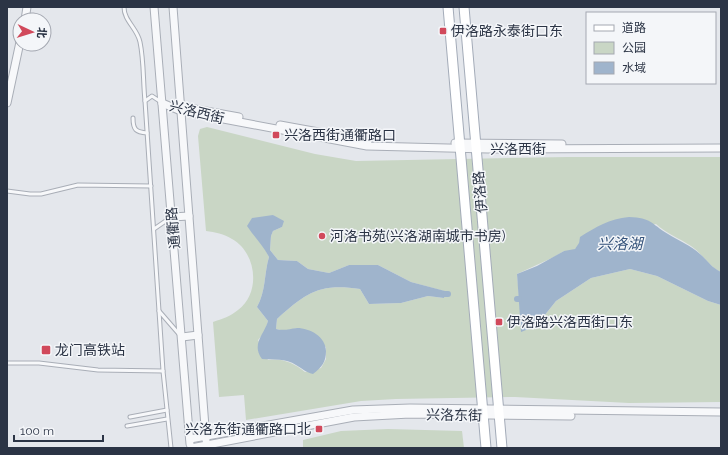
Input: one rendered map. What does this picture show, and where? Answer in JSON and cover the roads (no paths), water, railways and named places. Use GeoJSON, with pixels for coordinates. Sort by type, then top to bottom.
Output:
{"type":"FeatureCollection","features":[{"type":"Feature","properties":{"kind":"main road","name":"伊洛路"},"geometry":{"type":"LineString","coordinates":[[448,7],[486,448]]}},
{"type":"Feature","properties":{"kind":"main road","name":"伊洛路"},"geometry":{"type":"LineString","coordinates":[[464,7],[502,448]]}},
{"type":"Feature","properties":{"kind":"street","name":"通衢路"},"geometry":{"type":"LineString","coordinates":[[154,7],[191,448]]}},
{"type":"Feature","properties":{"kind":"street","name":"通衢路"},"geometry":{"type":"LineString","coordinates":[[173,7],[206,446]]}},
{"type":"Feature","properties":{"kind":"street"},"geometry":{"type":"LineString","coordinates":[[7,103],[18,52]]}},
{"type":"Feature","properties":{"kind":"street","name":"兴洛西街"},"geometry":{"type":"LineString","coordinates":[[162,103],[180,108],[368,141],[461,146],[721,148]]}},
{"type":"Feature","properties":{"kind":"street","name":"兴洛西街"},"geometry":{"type":"LineString","coordinates":[[476,146],[721,143]]}},
{"type":"Feature","properties":{"kind":"street"},"geometry":{"type":"LineString","coordinates":[[172,217],[189,216]]}},
{"type":"Feature","properties":{"kind":"street"},"geometry":{"type":"LineString","coordinates":[[182,337],[198,335]]}},
{"type":"Feature","properties":{"kind":"street","name":"兴洛东街"},"geometry":{"type":"LineString","coordinates":[[190,439],[353,410],[410,408],[499,413],[721,416]]}},
{"type":"Feature","properties":{"kind":"street","name":"兴洛东街"},"geometry":{"type":"LineString","coordinates":[[191,448],[354,417],[483,412]]}},
{"type":"Feature","properties":{"kind":"street","name":"兴洛东街"},"geometry":{"type":"LineString","coordinates":[[499,413],[721,412]]}},
{"type":"Feature","properties":{"kind":"lane"},"geometry":{"type":"LineString","coordinates":[[124,7],[124,15],[135,28],[140,42],[163,371],[171,448]]}},
{"type":"Feature","properties":{"kind":"lane"},"geometry":{"type":"LineString","coordinates":[[145,101],[152,96],[162,103]]}},
{"type":"Feature","properties":{"kind":"lane"},"geometry":{"type":"LineString","coordinates":[[133,118],[133,128],[136,131],[147,133]]}},
{"type":"Feature","properties":{"kind":"lane"},"geometry":{"type":"LineString","coordinates":[[7,191],[41,194],[78,185],[151,186]]}},
{"type":"Feature","properties":{"kind":"lane"},"geometry":{"type":"LineString","coordinates":[[154,229],[172,217]]}},
{"type":"Feature","properties":{"kind":"lane"},"geometry":{"type":"LineString","coordinates":[[159,311],[182,337]]}},
{"type":"Feature","properties":{"kind":"lane"},"geometry":{"type":"LineString","coordinates":[[7,363],[39,363],[98,370],[163,371]]}},
{"type":"Feature","properties":{"kind":"lane"},"geometry":{"type":"LineString","coordinates":[[130,417],[167,410]]}},
{"type":"Feature","properties":{"kind":"lane"},"geometry":{"type":"LineString","coordinates":[[126,426],[167,419]]}},
{"type":"Feature","properties":{"kind":"water"},"geometry":{"type":"Polygon","coordinates":[[[273,215],[284,221],[282,227],[273,231],[271,236],[270,250],[278,260],[297,261],[308,269],[329,273],[349,265],[378,265],[411,282],[445,291],[444,298],[428,296],[401,303],[369,304],[360,289],[334,288],[314,292],[296,302],[277,319],[276,329],[284,330],[302,328],[316,334],[323,342],[326,351],[321,367],[313,374],[288,361],[262,359],[259,354],[258,344],[268,321],[257,307],[262,295],[269,257],[247,226],[252,218],[273,215]]]}},
{"type":"Feature","properties":{"kind":"water","name":"兴洛湖"},"geometry":{"type":"Polygon","coordinates":[[[629,217],[647,220],[692,248],[721,272],[721,305],[708,301],[657,276],[630,269],[591,278],[556,301],[536,326],[521,332],[517,274],[537,266],[564,251],[575,249],[579,243],[580,237],[597,227],[615,220],[629,217]]]}},
{"type":"Feature","properties":{"kind":"place","name":"伊洛路永泰街口东"},"geometry":{"type":"Point","coordinates":[443,31]}},
{"type":"Feature","properties":{"kind":"place","name":"兴洛西街通衢路口"},"geometry":{"type":"Point","coordinates":[276,135]}},
{"type":"Feature","properties":{"kind":"place","name":"河洛书苑(兴洛湖南城市书房)"},"geometry":{"type":"Point","coordinates":[322,236]}},
{"type":"Feature","properties":{"kind":"place","name":"伊洛路兴洛西街口东"},"geometry":{"type":"Point","coordinates":[499,322]}},
{"type":"Feature","properties":{"kind":"place","name":"龙门高铁站"},"geometry":{"type":"Point","coordinates":[46,350]}},
{"type":"Feature","properties":{"kind":"place","name":"兴洛东街通衢路口北"},"geometry":{"type":"Point","coordinates":[319,429]}}]}
